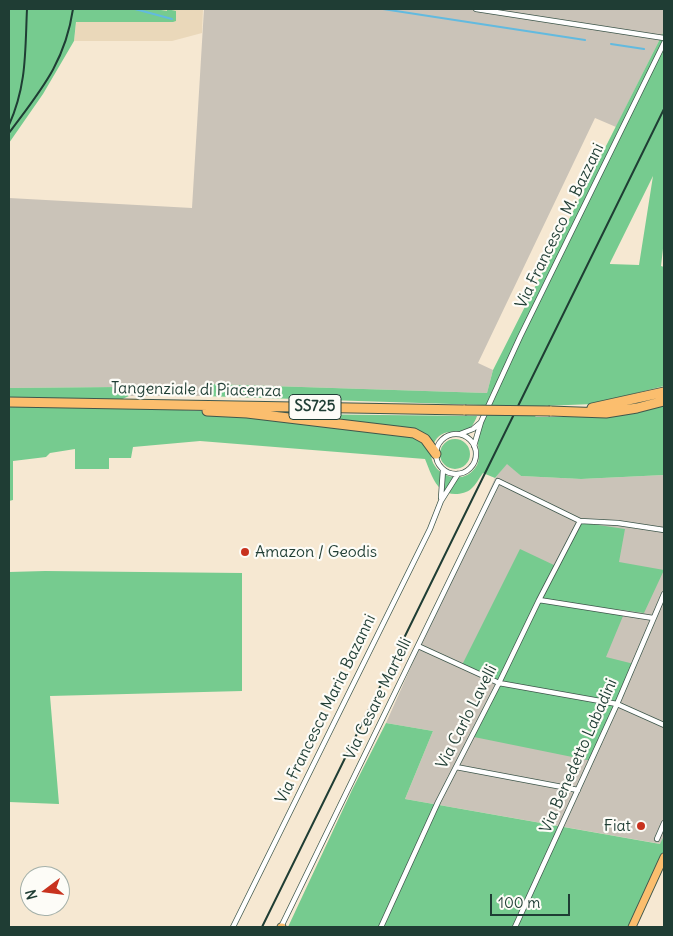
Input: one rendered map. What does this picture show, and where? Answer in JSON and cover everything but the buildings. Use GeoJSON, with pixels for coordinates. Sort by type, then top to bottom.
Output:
{"type":"FeatureCollection","features":[{"type":"Feature","properties":{"kind":"highway","name":"Tangenziale di Piacenza"},"geometry":{"type":"LineString","coordinates":[[562,411],[663,397]]}},
{"type":"Feature","properties":{"kind":"highway","name":"Tangenziale di Piacenza"},"geometry":{"type":"LineString","coordinates":[[9,402],[606,413],[636,408],[663,397]]}},
{"type":"Feature","properties":{"kind":"highway"},"geometry":{"type":"LineString","coordinates":[[165,404],[188,410],[247,413],[414,433],[426,440],[436,454]]}},
{"type":"Feature","properties":{"kind":"main road"},"geometry":{"type":"LineString","coordinates":[[632,927],[664,858]]}},
{"type":"Feature","properties":{"kind":"street"},"geometry":{"type":"LineString","coordinates":[[476,9],[664,38]]}},
{"type":"Feature","properties":{"kind":"street","name":"Via Francesco M. Bazzani"},"geometry":{"type":"LineString","coordinates":[[474,446],[481,422],[520,337],[664,43]]}},
{"type":"Feature","properties":{"kind":"street"},"geometry":{"type":"LineString","coordinates":[[460,434],[466,437],[474,446],[476,457],[474,463],[466,472],[458,474],[448,473],[439,465],[436,454],[439,442],[448,435],[460,434],[473,429],[481,422]]}},
{"type":"Feature","properties":{"kind":"street"},"geometry":{"type":"LineString","coordinates":[[441,501],[443,470]]}},
{"type":"Feature","properties":{"kind":"street"},"geometry":{"type":"LineString","coordinates":[[441,501],[458,474]]}},
{"type":"Feature","properties":{"kind":"street","name":"Via Cesare Martelli"},"geometry":{"type":"LineString","coordinates":[[281,927],[498,481],[580,521]]}},
{"type":"Feature","properties":{"kind":"street","name":"Via Francesca Maria Bazanni"},"geometry":{"type":"LineString","coordinates":[[233,927],[430,529],[441,501]]}},
{"type":"Feature","properties":{"kind":"street"},"geometry":{"type":"LineString","coordinates":[[580,521],[618,523],[664,530]]}},
{"type":"Feature","properties":{"kind":"street","name":"Via Carlo Lavelli"},"geometry":{"type":"LineString","coordinates":[[381,927],[438,802],[500,683],[539,600],[580,521]]}},
{"type":"Feature","properties":{"kind":"street","name":"Via Benedetto Labadini"},"geometry":{"type":"LineString","coordinates":[[515,927],[617,704],[664,594]]}},
{"type":"Feature","properties":{"kind":"street"},"geometry":{"type":"LineString","coordinates":[[539,600],[653,618]]}},
{"type":"Feature","properties":{"kind":"street"},"geometry":{"type":"LineString","coordinates":[[418,646],[500,683],[617,704],[664,725]]}},
{"type":"Feature","properties":{"kind":"street"},"geometry":{"type":"LineString","coordinates":[[456,767],[578,790]]}},
{"type":"Feature","properties":{"kind":"street"},"geometry":{"type":"LineString","coordinates":[[657,839],[664,823]]}},
{"type":"Feature","properties":{"kind":"shaded area"},"geometry":{"type":"Polygon","coordinates":[[[78,9],[203,9],[202,33],[172,41],[74,41],[78,9]]]}},
{"type":"Feature","properties":{"kind":"shaded area"},"geometry":{"type":"Polygon","coordinates":[[[204,9],[664,9],[664,31],[616,127],[595,118],[478,363],[493,370],[487,393],[209,384],[203,396],[129,396],[117,387],[9,388],[9,198],[192,208],[204,9]]]}},
{"type":"Feature","properties":{"kind":"shaded area"},"geometry":{"type":"Polygon","coordinates":[[[507,463],[521,476],[581,479],[664,475],[664,836],[661,844],[405,799],[433,731],[386,723],[495,478],[507,463]]]}},
{"type":"Feature","properties":{"kind":"green space"},"geometry":{"type":"Polygon","coordinates":[[[9,9],[155,9],[167,11],[167,9],[176,11],[176,21],[76,22],[74,41],[43,94],[9,143],[9,9]]]}},
{"type":"Feature","properties":{"kind":"green space"},"geometry":{"type":"Polygon","coordinates":[[[664,31],[664,240],[661,266],[664,267],[664,386],[593,404],[543,406],[535,417],[604,417],[664,406],[664,475],[581,479],[521,476],[507,464],[495,478],[483,473],[471,489],[464,493],[452,494],[445,492],[439,487],[425,459],[200,441],[133,447],[131,458],[109,458],[109,469],[75,469],[75,449],[50,453],[46,457],[13,461],[13,500],[9,501],[9,388],[118,387],[129,396],[105,407],[286,414],[477,416],[472,426],[462,431],[442,434],[433,445],[431,455],[433,463],[438,470],[446,475],[463,477],[471,473],[478,462],[478,438],[483,405],[203,396],[209,384],[487,393],[493,370],[664,31]],[[653,176],[610,263],[639,265],[653,176]]]}},
{"type":"Feature","properties":{"kind":"green space"},"geometry":{"type":"Polygon","coordinates":[[[455,439],[466,443],[470,454],[466,465],[455,469],[444,465],[440,454],[444,443],[455,439]]]}},
{"type":"Feature","properties":{"kind":"green space"},"geometry":{"type":"Polygon","coordinates":[[[578,522],[625,529],[619,562],[664,570],[644,613],[615,609],[623,616],[606,657],[634,664],[592,761],[474,737],[500,682],[462,665],[520,549],[556,566],[578,522]]]}},
{"type":"Feature","properties":{"kind":"green space"},"geometry":{"type":"Polygon","coordinates":[[[9,572],[242,573],[242,691],[50,696],[59,804],[9,802],[9,572]]]}},
{"type":"Feature","properties":{"kind":"green space"},"geometry":{"type":"Polygon","coordinates":[[[386,723],[433,731],[405,799],[660,844],[664,836],[664,857],[629,927],[288,927],[352,790],[386,723]]]}},
{"type":"Feature","properties":{"kind":"waterway"},"geometry":{"type":"LineString","coordinates":[[135,9],[172,19]]}},
{"type":"Feature","properties":{"kind":"waterway"},"geometry":{"type":"LineString","coordinates":[[383,9],[585,40]]}},
{"type":"Feature","properties":{"kind":"waterway"},"geometry":{"type":"LineString","coordinates":[[611,44],[644,49]]}},
{"type":"Feature","properties":{"kind":"railway"},"geometry":{"type":"LineString","coordinates":[[9,125],[22,82],[27,9]]}},
{"type":"Feature","properties":{"kind":"railway"},"geometry":{"type":"LineString","coordinates":[[9,133],[50,75],[64,45],[73,9]]}},
{"type":"Feature","properties":{"kind":"railway"},"geometry":{"type":"LineString","coordinates":[[262,927],[664,109]]}},
{"type":"Feature","properties":{"kind":"place","name":"Amazon / Geodis"},"geometry":{"type":"Point","coordinates":[245,552]}},
{"type":"Feature","properties":{"kind":"place","name":"Fiat"},"geometry":{"type":"Point","coordinates":[641,826]}}]}
